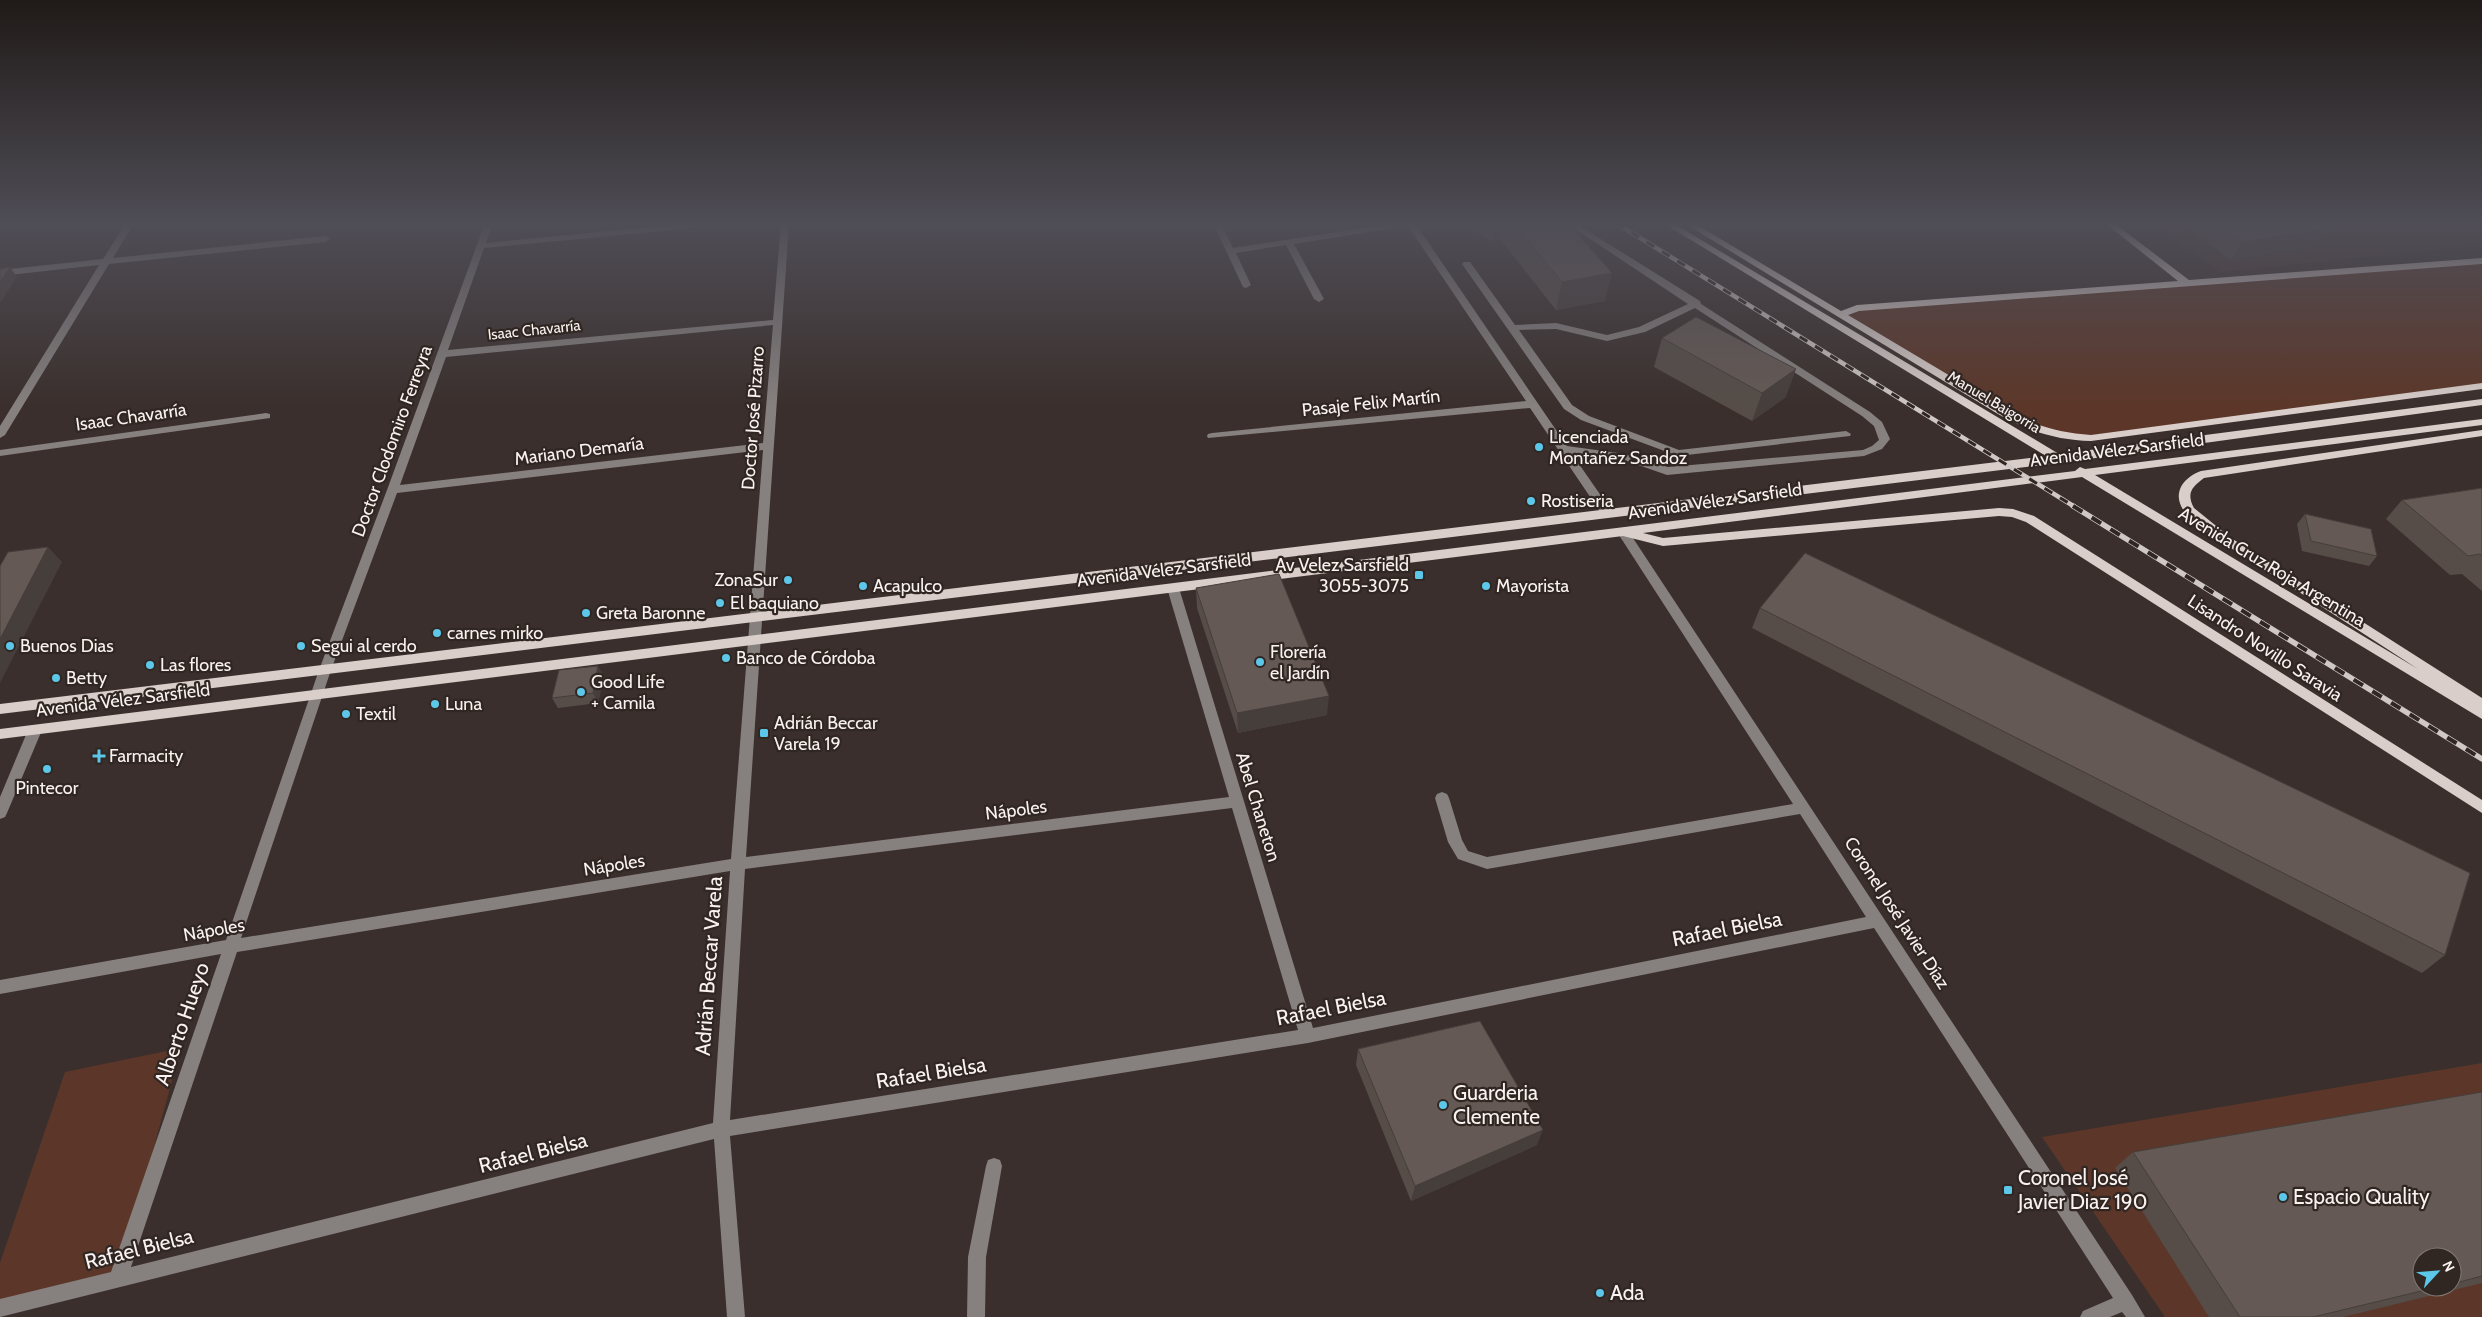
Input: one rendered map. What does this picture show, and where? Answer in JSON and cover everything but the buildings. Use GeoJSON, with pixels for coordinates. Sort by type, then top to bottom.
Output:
{"type":"FeatureCollection","features":[{"type":"Feature","properties":{"kind":"main road","name":"Manuel Baigorria"},"geometry":{"type":"LineString","coordinates":[[1768,284],[2045,450]]}},
{"type":"Feature","properties":{"kind":"main road","name":"Manuel Baigorria"},"geometry":{"type":"LineString","coordinates":[[1789,284],[1973,394],[2013,421],[2045,450]]}},
{"type":"Feature","properties":{"kind":"main road"},"geometry":{"type":"LineString","coordinates":[[1840,315],[1857,308],[2168,284]]}},
{"type":"Feature","properties":{"kind":"main road"},"geometry":{"type":"LineString","coordinates":[[1973,394],[2030,427],[2057,436],[2091,438],[2482,386]]}},
{"type":"Feature","properties":{"kind":"main road","name":"Avenida Vélez Sarsfield"},"geometry":{"type":"LineString","coordinates":[[0,709],[2113,451],[2482,402]]}},
{"type":"Feature","properties":{"kind":"main road","name":"Avenida Vélez Sarsfield"},"geometry":{"type":"LineString","coordinates":[[0,734],[1623,532],[2482,422]]}},
{"type":"Feature","properties":{"kind":"main road"},"geometry":{"type":"LineString","coordinates":[[2482,433],[2201,475],[2191,480],[2182,493],[2182,500],[2190,510],[2226,541],[2482,704]]}},
{"type":"Feature","properties":{"kind":"main road","name":"Avenida Cruz Roja Argentina"},"geometry":{"type":"LineString","coordinates":[[2045,450],[2482,714]]}},
{"type":"Feature","properties":{"kind":"main road","name":"Lisandro Novillo Saravia"},"geometry":{"type":"LineString","coordinates":[[1623,532],[1663,542],[1999,512],[2013,513],[2030,519],[2482,807]]}},
{"type":"Feature","properties":{"kind":"street"},"geometry":{"type":"LineString","coordinates":[[0,435],[93,284]]}},
{"type":"Feature","properties":{"kind":"street","name":"Doctor Clodomiro Ferreyra"},"geometry":{"type":"LineString","coordinates":[[325,670],[393,490],[466,284]]}},
{"type":"Feature","properties":{"kind":"street","name":"Doctor José Pizarro"},"geometry":{"type":"LineString","coordinates":[[755,617],[781,284]]}},
{"type":"Feature","properties":{"kind":"street"},"geometry":{"type":"LineString","coordinates":[[1311,284],[1319,299]]}},
{"type":"Feature","properties":{"kind":"street"},"geometry":{"type":"LineString","coordinates":[[1452,284],[1607,513]]}},
{"type":"Feature","properties":{"kind":"street"},"geometry":{"type":"LineString","coordinates":[[1481,284],[1568,407],[1577,414],[1662,448],[1689,453],[1846,434]]}},
{"type":"Feature","properties":{"kind":"street"},"geometry":{"type":"LineString","coordinates":[[1564,450],[1617,455],[1667,471],[1864,453],[1882,445],[1885,439],[1882,431],[1866,414],[1668,284]]}},
{"type":"Feature","properties":{"kind":"street"},"geometry":{"type":"LineString","coordinates":[[1512,328],[1548,325],[1563,327],[1596,337],[1617,336],[1645,328],[1697,303]]}},
{"type":"Feature","properties":{"kind":"street"},"geometry":{"type":"LineString","coordinates":[[1826,320],[1840,315]]}},
{"type":"Feature","properties":{"kind":"street","name":"Isaac Chavarría"},"geometry":{"type":"LineString","coordinates":[[442,354],[778,322]]}},
{"type":"Feature","properties":{"kind":"street","name":"Pasaje Felix Martín"},"geometry":{"type":"LineString","coordinates":[[1212,436],[1533,404]]}},
{"type":"Feature","properties":{"kind":"street","name":"Isaac Chavarría"},"geometry":{"type":"LineString","coordinates":[[0,453],[266,416]]}},
{"type":"Feature","properties":{"kind":"street","name":"Mariano Demaría"},"geometry":{"type":"LineString","coordinates":[[393,490],[768,446]]}},
{"type":"Feature","properties":{"kind":"street","name":"Coronel José Javier Díaz"},"geometry":{"type":"LineString","coordinates":[[1623,532],[2136,1317]]}},
{"type":"Feature","properties":{"kind":"street","name":"Abel Chaneton"},"geometry":{"type":"LineString","coordinates":[[1173,588],[1308,1036]]}},
{"type":"Feature","properties":{"kind":"street","name":"Adrián Beccar Varela"},"geometry":{"type":"LineString","coordinates":[[736,1317],[721,1129],[755,617]]}},
{"type":"Feature","properties":{"kind":"street","name":"Alberto Hueyo"},"geometry":{"type":"LineString","coordinates":[[118,1278],[325,670]]}},
{"type":"Feature","properties":{"kind":"street"},"geometry":{"type":"LineString","coordinates":[[0,813],[35,730]]}},
{"type":"Feature","properties":{"kind":"street"},"geometry":{"type":"LineString","coordinates":[[1442,798],[1455,842],[1463,855],[1487,863],[1804,808]]}},
{"type":"Feature","properties":{"kind":"street","name":"Nápoles"},"geometry":{"type":"LineString","coordinates":[[0,987],[231,946],[738,864],[1237,802]]}},
{"type":"Feature","properties":{"kind":"street","name":"Rafael Bielsa"},"geometry":{"type":"LineString","coordinates":[[0,1308],[721,1129],[1308,1036],[1878,921]]}},
{"type":"Feature","properties":{"kind":"street"},"geometry":{"type":"LineString","coordinates":[[976,1317],[977,1257],[994,1166]]}},
{"type":"Feature","properties":{"kind":"street"},"geometry":{"type":"LineString","coordinates":[[2088,1317],[2126,1301]]}},
{"type":"Feature","properties":{"kind":"shaded area"},"geometry":{"type":"Polygon","coordinates":[[[2170,284],[2482,284],[2482,386],[2091,438],[2030,427],[1840,315],[1857,308],[2170,284]]]}},
{"type":"Feature","properties":{"kind":"shaded area"},"geometry":{"type":"Polygon","coordinates":[[[181,1048],[118,1278],[0,1302],[0,1263],[65,1072],[181,1048]]]}},
{"type":"Feature","properties":{"kind":"shaded area","name":"Espacio Quality"},"geometry":{"type":"Polygon","coordinates":[[[2482,1063],[2482,1317],[2165,1317],[2042,1137],[2482,1063]]]}},
{"type":"Feature","properties":{"kind":"railway"},"geometry":{"type":"LineString","coordinates":[[1715,284],[2075,507]]}},
{"type":"Feature","properties":{"kind":"railway"},"geometry":{"type":"LineString","coordinates":[[2073,506],[2482,759]]}},
{"type":"Feature","properties":{"kind":"place","name":"Licenciada Montañez Sandoz"},"geometry":{"type":"Point","coordinates":[1539,447]}},
{"type":"Feature","properties":{"kind":"place","name":"Rostiseria"},"geometry":{"type":"Point","coordinates":[1531,501]}},
{"type":"Feature","properties":{"kind":"place","name":"Av Velez Sarsfield 3055-3075"},"geometry":{"type":"Point","coordinates":[1419,575]}},
{"type":"Feature","properties":{"kind":"place","name":"ZonaSur"},"geometry":{"type":"Point","coordinates":[788,580]}},
{"type":"Feature","properties":{"kind":"place","name":"Acapulco"},"geometry":{"type":"Point","coordinates":[863,586]}},
{"type":"Feature","properties":{"kind":"place","name":"Mayorista"},"geometry":{"type":"Point","coordinates":[1486,586]}},
{"type":"Feature","properties":{"kind":"place","name":"El baquiano"},"geometry":{"type":"Point","coordinates":[720,603]}},
{"type":"Feature","properties":{"kind":"place","name":"Greta Baronne"},"geometry":{"type":"Point","coordinates":[586,613]}},
{"type":"Feature","properties":{"kind":"place","name":"carnes mirko"},"geometry":{"type":"Point","coordinates":[437,633]}},
{"type":"Feature","properties":{"kind":"place","name":"Buenos Dias"},"geometry":{"type":"Point","coordinates":[10,646]}},
{"type":"Feature","properties":{"kind":"place","name":"Segui al cerdo"},"geometry":{"type":"Point","coordinates":[301,646]}},
{"type":"Feature","properties":{"kind":"place","name":"Banco de Córdoba"},"geometry":{"type":"Point","coordinates":[726,658]}},
{"type":"Feature","properties":{"kind":"place","name":"Florería el Jardín"},"geometry":{"type":"Point","coordinates":[1260,662]}},
{"type":"Feature","properties":{"kind":"place","name":"Las flores"},"geometry":{"type":"Point","coordinates":[150,665]}},
{"type":"Feature","properties":{"kind":"place","name":"Betty"},"geometry":{"type":"Point","coordinates":[56,678]}},
{"type":"Feature","properties":{"kind":"place","name":"Good Life + Camila"},"geometry":{"type":"Point","coordinates":[581,692]}},
{"type":"Feature","properties":{"kind":"place","name":"Luna"},"geometry":{"type":"Point","coordinates":[435,704]}},
{"type":"Feature","properties":{"kind":"place","name":"Textil"},"geometry":{"type":"Point","coordinates":[346,714]}},
{"type":"Feature","properties":{"kind":"place","name":"Adrián Beccar Varela 19"},"geometry":{"type":"Point","coordinates":[764,733]}},
{"type":"Feature","properties":{"kind":"place","name":"Farmacity"},"geometry":{"type":"Point","coordinates":[99,756]}},
{"type":"Feature","properties":{"kind":"place","name":"Pintecor"},"geometry":{"type":"Point","coordinates":[47,769]}},
{"type":"Feature","properties":{"kind":"place","name":"Guarderia Clemente"},"geometry":{"type":"Point","coordinates":[1443,1105]}},
{"type":"Feature","properties":{"kind":"place","name":"Coronel José Javier Diaz 190"},"geometry":{"type":"Point","coordinates":[2008,1190]}},
{"type":"Feature","properties":{"kind":"place","name":"Espacio Quality"},"geometry":{"type":"Point","coordinates":[2283,1197]}},
{"type":"Feature","properties":{"kind":"place","name":"Ada"},"geometry":{"type":"Point","coordinates":[1600,1293]}}]}
